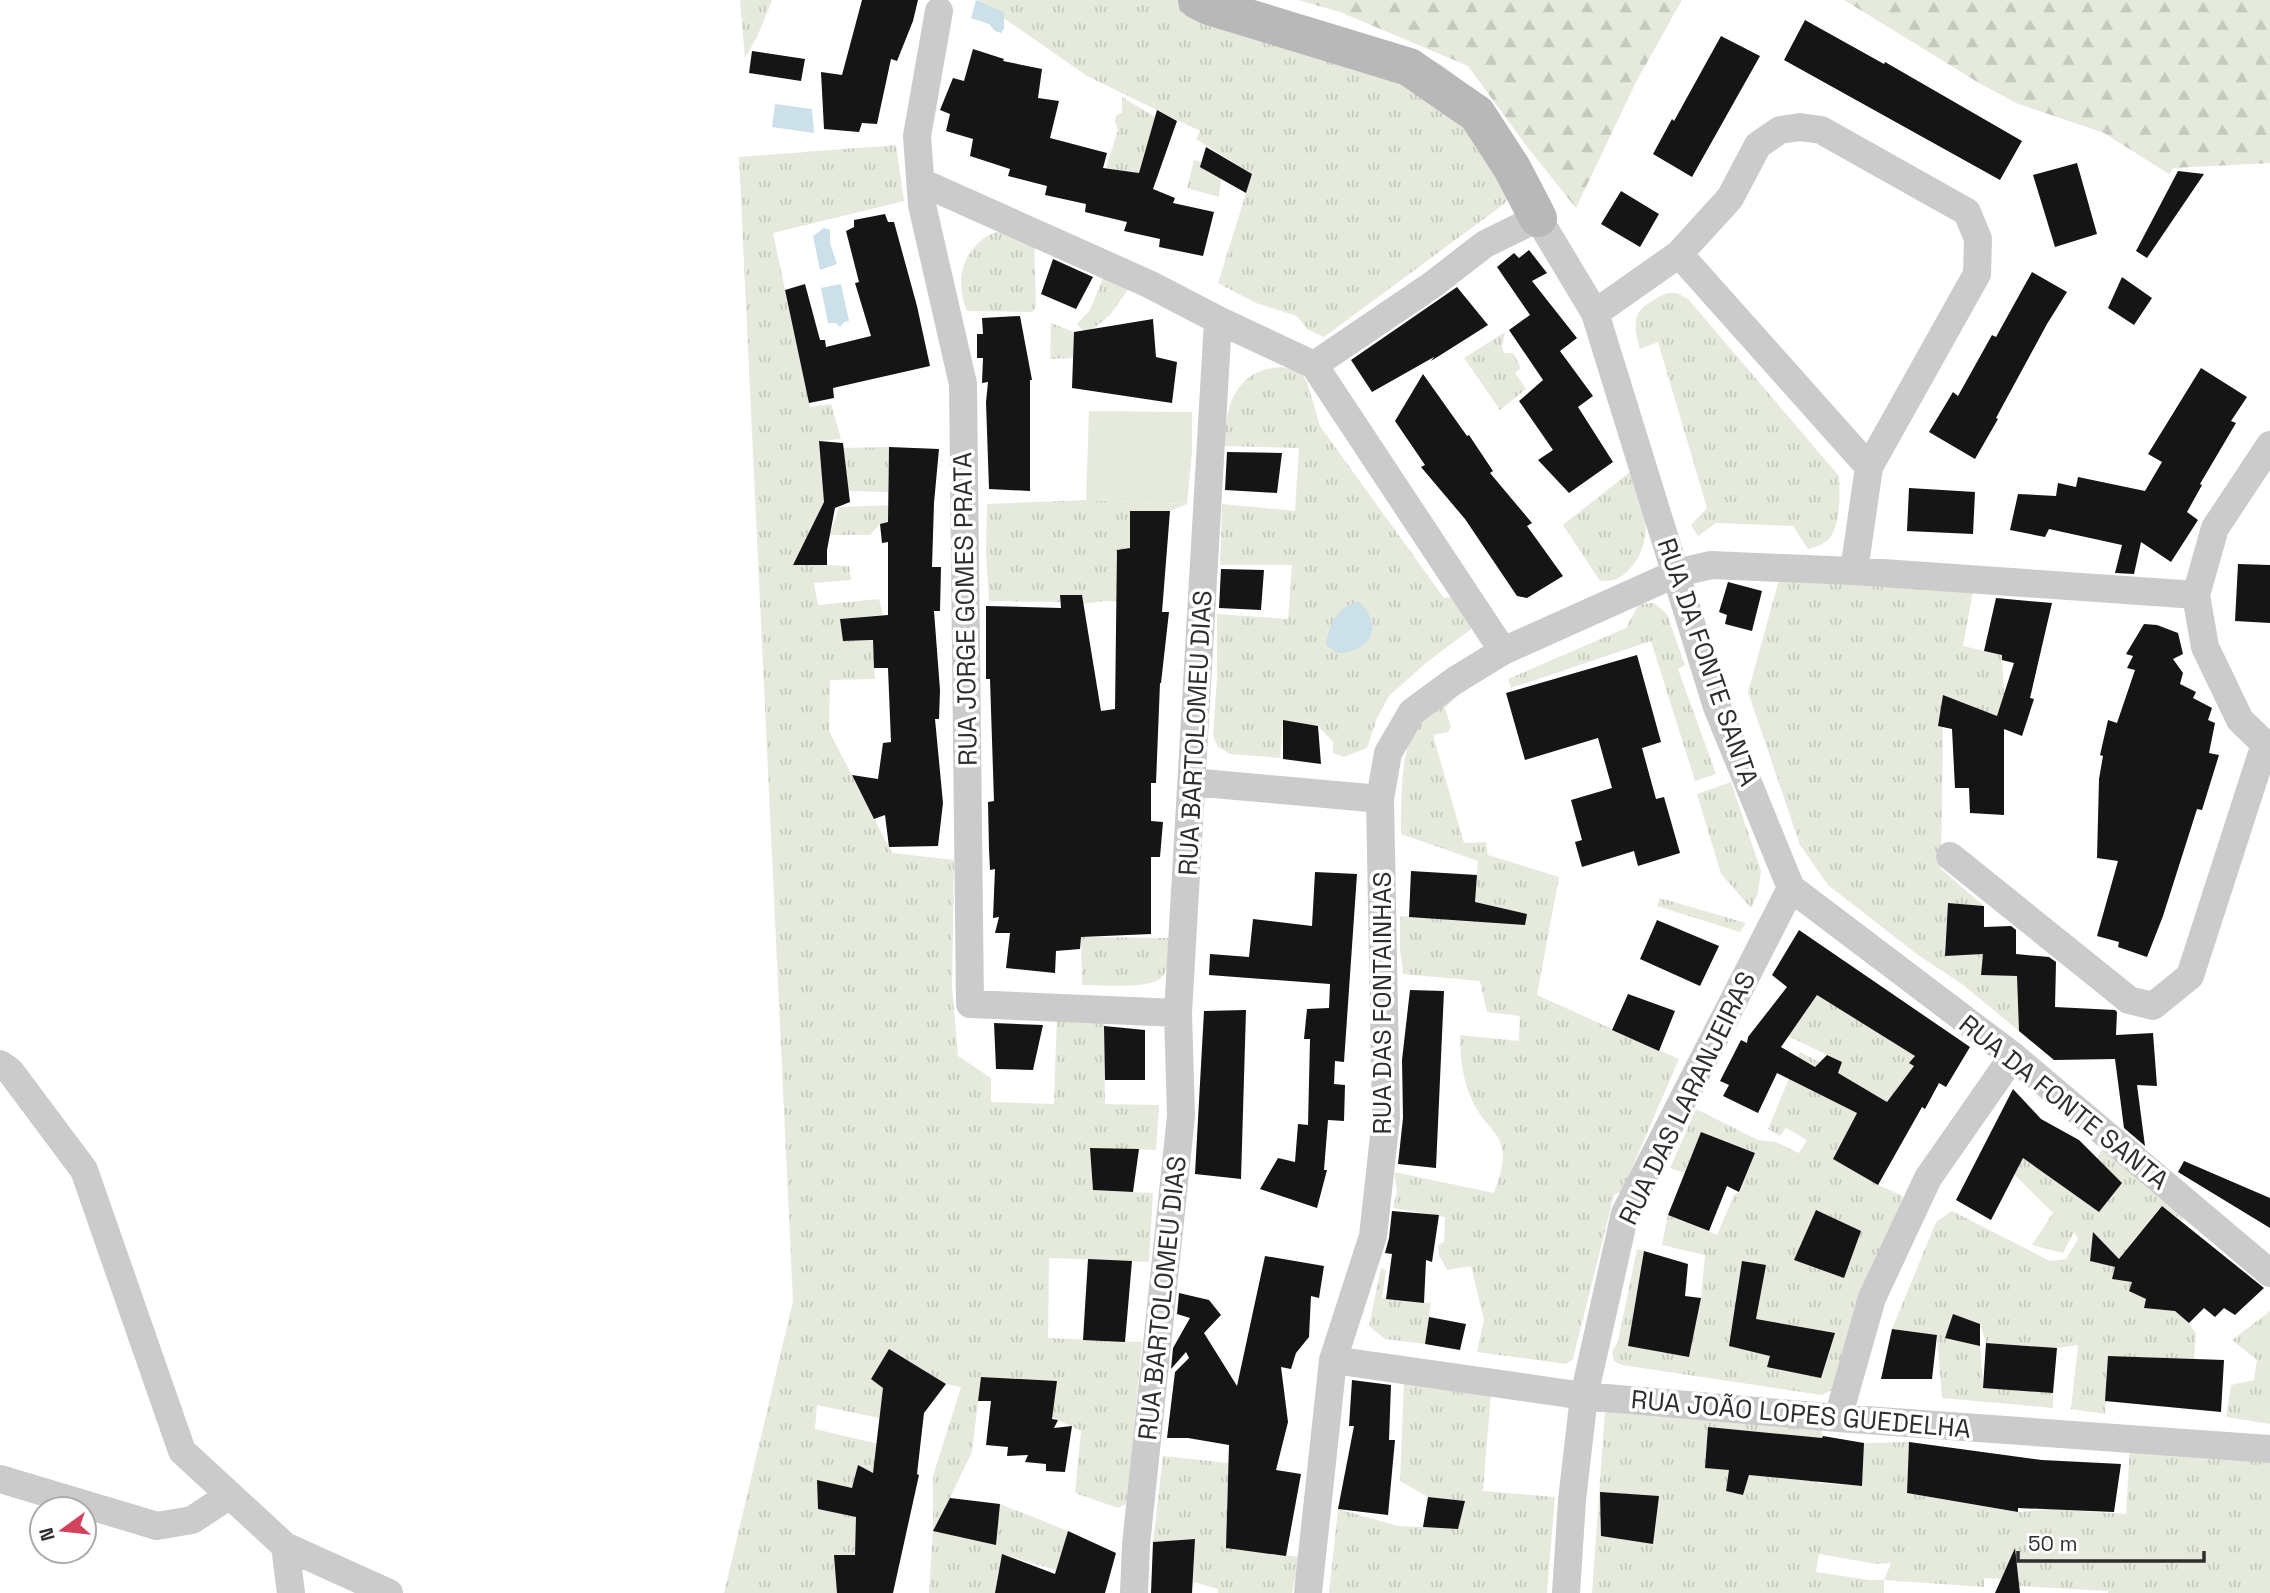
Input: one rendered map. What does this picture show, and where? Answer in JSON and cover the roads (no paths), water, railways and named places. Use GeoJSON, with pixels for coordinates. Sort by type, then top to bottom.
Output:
{"type":"FeatureCollection","features":[{"type":"Feature","properties":{"kind":"street"},"geometry":{"type":"LineString","coordinates":[[1197,0],[1209,6],[1409,67],[1477,114],[1512,168],[1538,218],[1485,244],[1432,285],[1314,365]]}},
{"type":"Feature","properties":{"kind":"street","name":"RUA JORGE GOMES PRATA"},"geometry":{"type":"LineString","coordinates":[[939,11],[917,136],[922,205],[963,384],[970,1004],[1178,1013]]}},
{"type":"Feature","properties":{"kind":"street"},"geometry":{"type":"LineString","coordinates":[[1595,313],[1679,254],[1730,198],[1758,145],[1780,130],[1800,127],[1821,130],[1967,212],[1978,239],[1977,274],[1869,467],[1854,571]]}},
{"type":"Feature","properties":{"kind":"street"},"geometry":{"type":"LineString","coordinates":[[920,182],[1151,285],[1314,365],[1503,651]]}},
{"type":"Feature","properties":{"kind":"street","name":"RUA DA FONTE SANTA"},"geometry":{"type":"LineString","coordinates":[[1538,218],[1595,313],[1717,707],[1791,888],[2013,1056],[2270,1273]]}},
{"type":"Feature","properties":{"kind":"street"},"geometry":{"type":"LineString","coordinates":[[1679,254],[1869,467]]}},
{"type":"Feature","properties":{"kind":"street","name":"RUA BARTOLOMEU DIAS"},"geometry":{"type":"LineString","coordinates":[[1134,1593],[1136,1545],[1181,1116],[1178,1013],[1218,320]]}},
{"type":"Feature","properties":{"kind":"street"},"geometry":{"type":"LineString","coordinates":[[1950,856],[2129,1000],[2153,1006],[2190,975],[2267,746],[2240,720],[2205,647],[2196,595],[2215,528],[2270,445]]}},
{"type":"Feature","properties":{"kind":"street","name":"RUA DAS FONTAINHAS"},"geometry":{"type":"LineString","coordinates":[[1308,1593],[1334,1360],[1373,1236],[1386,1118],[1380,799],[1388,753],[1412,712],[1454,681],[1503,651],[1677,573],[1711,565],[1854,571],[2196,595]]}},
{"type":"Feature","properties":{"kind":"street"},"geometry":{"type":"LineString","coordinates":[[1192,782],[1380,799]]}},
{"type":"Feature","properties":{"kind":"street","name":"RUA DAS LARANJEIRAS"},"geometry":{"type":"LineString","coordinates":[[1566,1593],[1572,1500],[1584,1396],[1625,1213],[1791,888]]}},
{"type":"Feature","properties":{"kind":"street"},"geometry":{"type":"LineString","coordinates":[[1838,1418],[1872,1298],[1928,1178],[2013,1056]]}},
{"type":"Feature","properties":{"kind":"street"},"geometry":{"type":"LineString","coordinates":[[0,1064],[10,1071],[84,1170],[182,1451],[285,1546],[389,1593]]}},
{"type":"Feature","properties":{"kind":"street","name":"RUA JOÃO LOPES GUEDELHA"},"geometry":{"type":"LineString","coordinates":[[1334,1360],[1584,1396],[1838,1418],[2270,1449]]}},
{"type":"Feature","properties":{"kind":"street"},"geometry":{"type":"LineString","coordinates":[[0,1479],[157,1526],[192,1520],[230,1495]]}},
{"type":"Feature","properties":{"kind":"street"},"geometry":{"type":"LineString","coordinates":[[285,1546],[291,1593]]}},
{"type":"Feature","properties":{"kind":"water"},"geometry":{"type":"Polygon","coordinates":[[[976,0],[1004,12],[1004,29],[1001,33],[989,24],[971,18],[976,0]]]}},
{"type":"Feature","properties":{"kind":"water"},"geometry":{"type":"Polygon","coordinates":[[[775,104],[812,109],[814,133],[772,127],[775,104]]]}},
{"type":"Feature","properties":{"kind":"water"},"geometry":{"type":"Polygon","coordinates":[[[824,228],[830,230],[830,243],[837,264],[820,270],[813,236],[824,228]]]}},
{"type":"Feature","properties":{"kind":"water"},"geometry":{"type":"Polygon","coordinates":[[[841,284],[849,321],[840,327],[836,323],[828,323],[821,288],[841,284]]]}},
{"type":"Feature","properties":{"kind":"water"},"geometry":{"type":"Polygon","coordinates":[[[1359,602],[1371,620],[1370,636],[1358,648],[1337,653],[1326,645],[1332,623],[1345,607],[1359,602]]]}}]}
